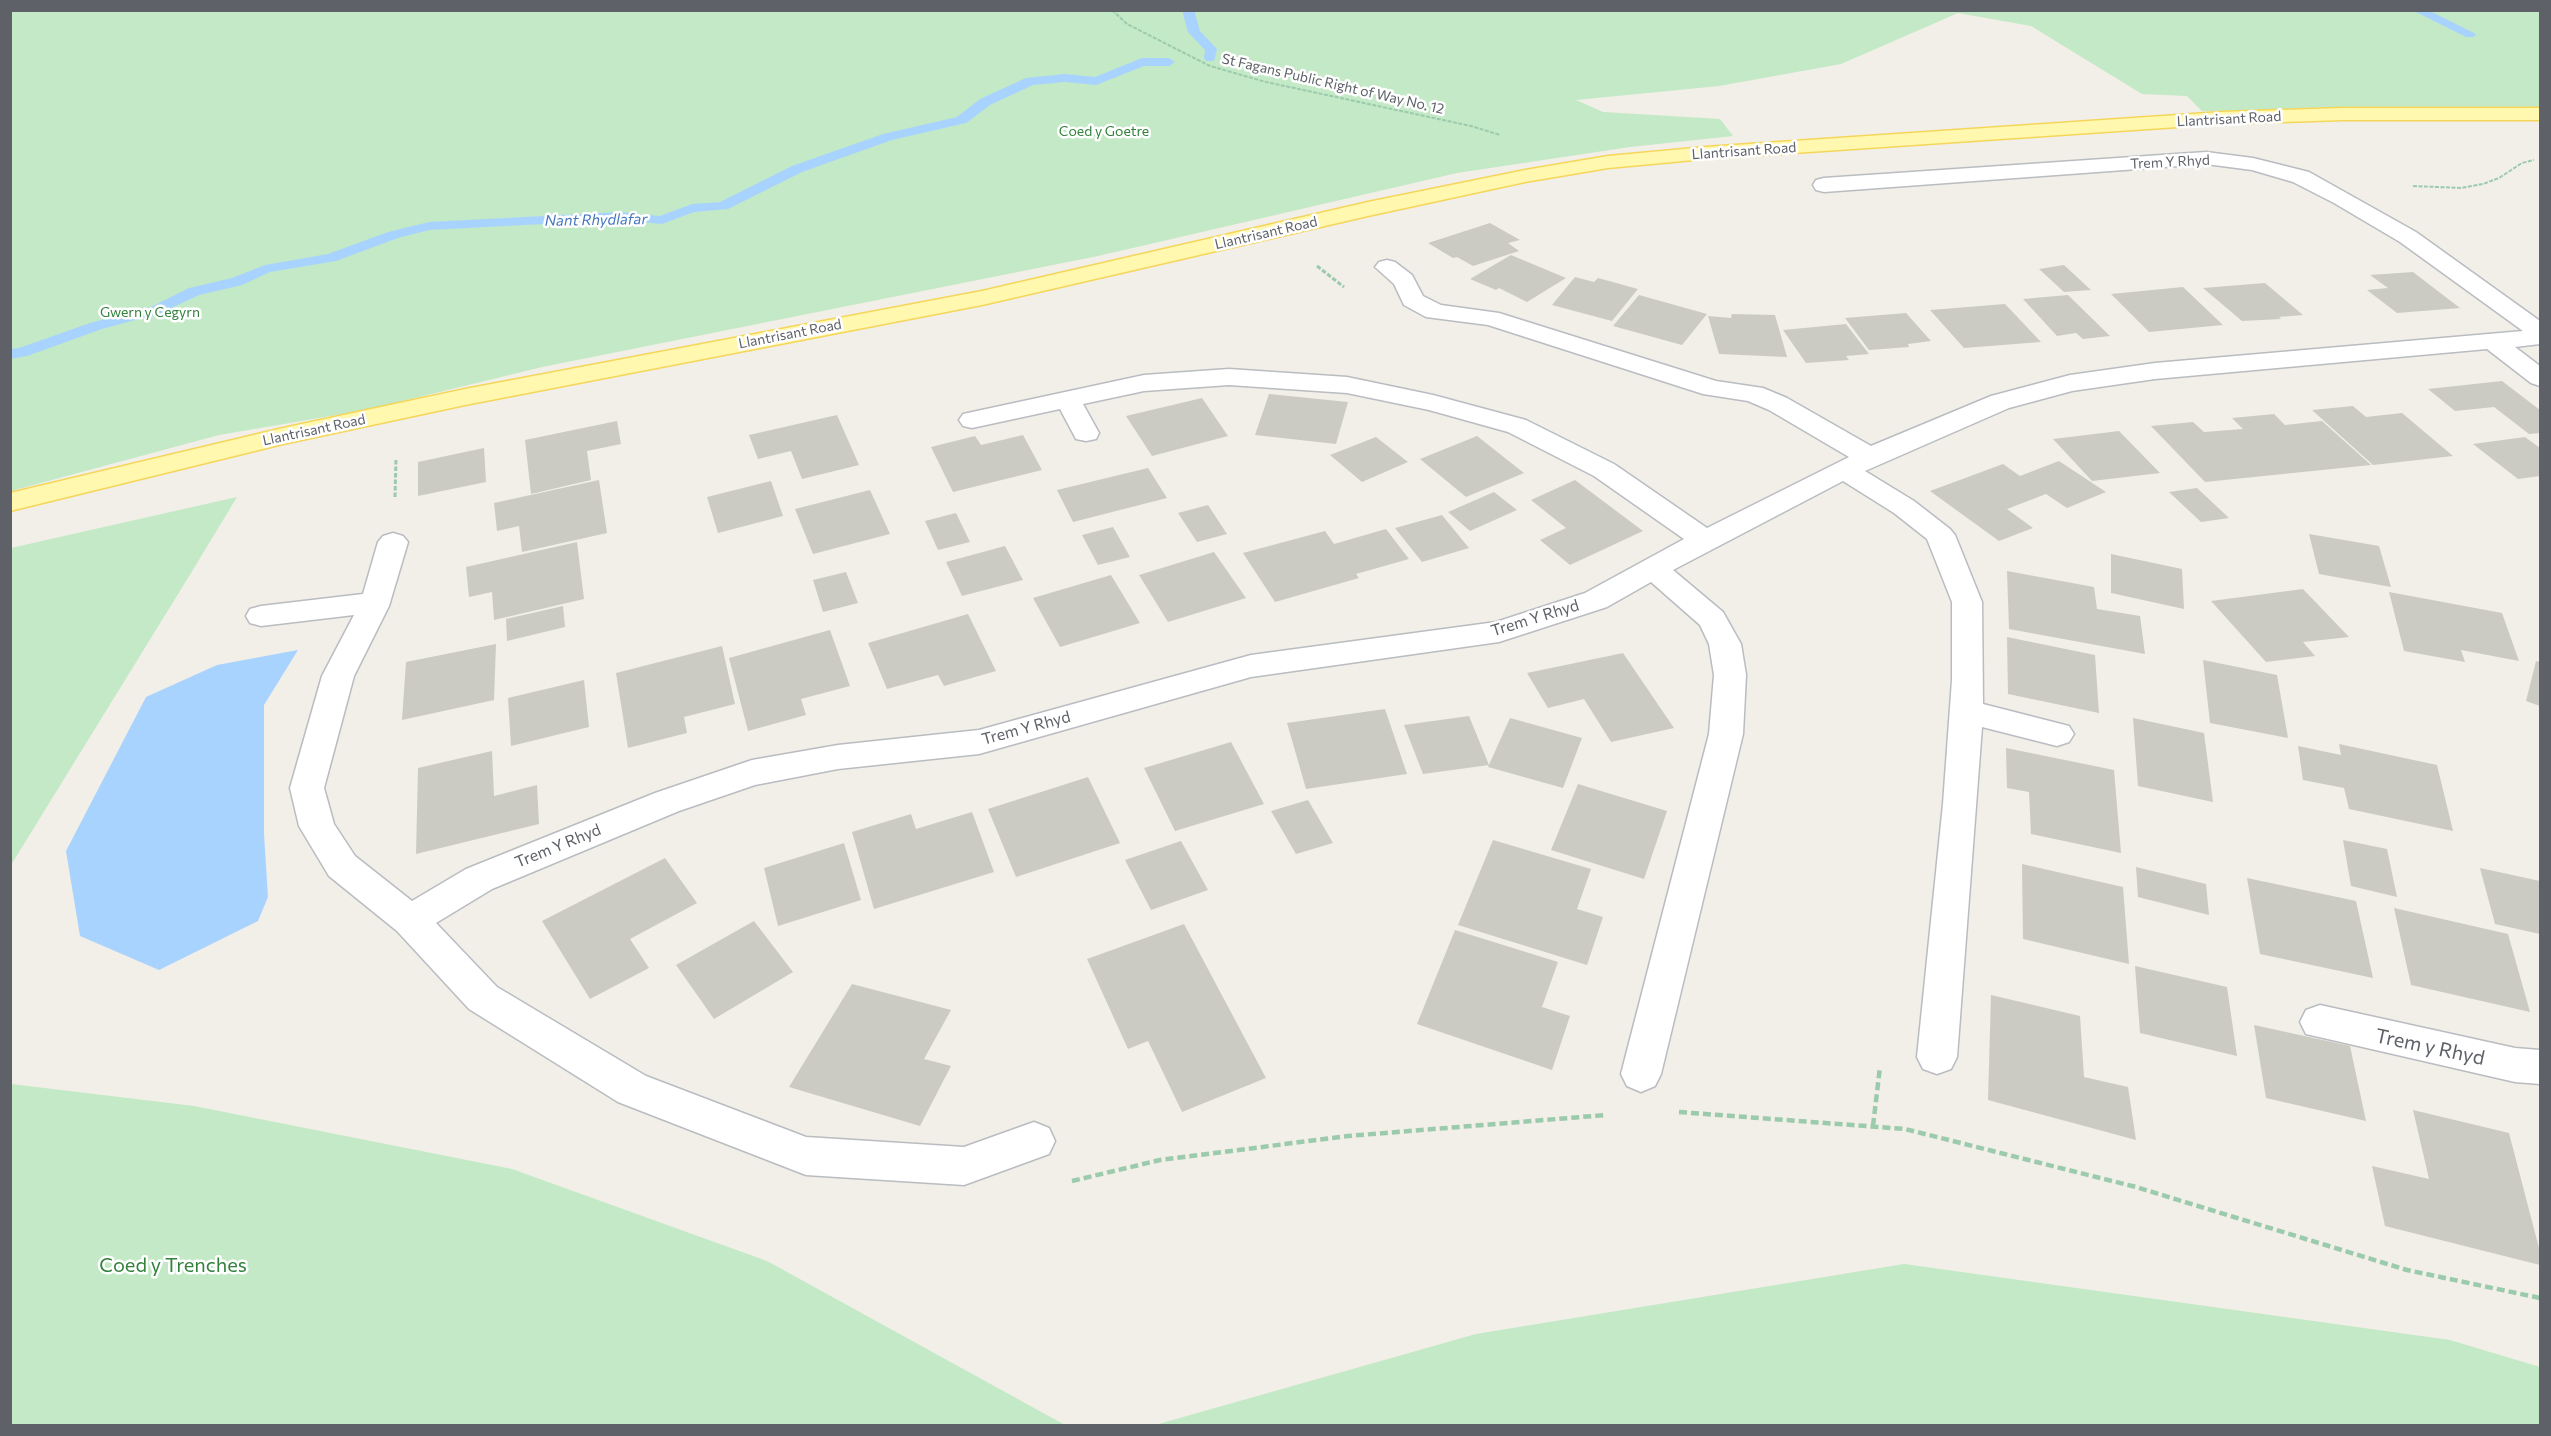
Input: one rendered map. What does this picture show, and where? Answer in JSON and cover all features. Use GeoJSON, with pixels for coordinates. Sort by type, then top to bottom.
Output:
{"type":"FeatureCollection","features":[{"type":"Feature","properties":{"kind":"main road","name":"Llantrisant Road"},"geometry":{"type":"LineString","coordinates":[[10,501],[283,436],[597,370],[982,298],[1368,209],[1552,172],[1658,157],[2222,118],[2343,114],[2541,114]]}},
{"type":"Feature","properties":{"kind":"street","name":"Trem Y Rhyd"},"geometry":{"type":"LineString","coordinates":[[1824,185],[2206,158],[2253,164],[2301,177],[2342,198],[2408,237],[2541,332]]}},
{"type":"Feature","properties":{"kind":"street"},"geometry":{"type":"LineString","coordinates":[[1387,267],[1404,280],[1413,300],[1435,312],[1490,318],[1713,388],[1754,394],[1778,404],[1858,464],[1904,507],[1940,535],[1967,602],[1966,712],[1960,804],[1937,1057]]}},
{"type":"Feature","properties":{"kind":"street","name":"Trem Y Rhyd"},"geometry":{"type":"LineString","coordinates":[[410,920],[480,879],[667,802],[752,773],[838,757],[979,742],[1251,666],[1499,632],[1596,600],[1705,540],[1858,464],[2000,402],[2070,383],[2155,371],[2541,337]]}},
{"type":"Feature","properties":{"kind":"street"},"geometry":{"type":"LineString","coordinates":[[2493,342],[2541,378]]}},
{"type":"Feature","properties":{"kind":"street"},"geometry":{"type":"LineString","coordinates":[[972,420],[1144,383],[1229,376],[1347,385],[1433,403],[1517,426],[1604,470],[1705,540]]}},
{"type":"Feature","properties":{"kind":"street"},"geometry":{"type":"LineString","coordinates":[[1068,400],[1086,433]]}},
{"type":"Feature","properties":{"kind":"street"},"geometry":{"type":"LineString","coordinates":[[393,542],[375,602],[338,676],[308,788],[317,826],[342,866],[410,920],[483,998],[632,1089],[806,1156],[964,1166],[1034,1141]]}},
{"type":"Feature","properties":{"kind":"street"},"geometry":{"type":"LineString","coordinates":[[1641,1074],[1726,734],[1730,675],[1725,644],[1712,619],[1654,569]]}},
{"type":"Feature","properties":{"kind":"street"},"geometry":{"type":"LineString","coordinates":[[261,616],[375,602]]}},
{"type":"Feature","properties":{"kind":"street"},"geometry":{"type":"LineString","coordinates":[[1966,712],[2057,734]]}},
{"type":"Feature","properties":{"kind":"street","name":"Trem y Rhyd"},"geometry":{"type":"LineString","coordinates":[[2320,1022],[2515,1065],[2541,1067]]}},
{"type":"Feature","properties":{"kind":"path","name":"St Fagans Public Right of Way No. 12"},"geometry":{"type":"LineString","coordinates":[[1112,10],[1127,24],[1210,66],[1266,82],[1471,126],[1503,136],[1531,152],[1552,172]]}},
{"type":"Feature","properties":{"kind":"path"},"geometry":{"type":"LineString","coordinates":[[1316,265],[1351,292]]}},
{"type":"Feature","properties":{"kind":"path"},"geometry":{"type":"LineString","coordinates":[[1673,1111],[1905,1129],[2136,1187],[2407,1270],[2541,1298]]}},
{"type":"Feature","properties":{"kind":"path"},"geometry":{"type":"LineString","coordinates":[[1070,1181],[1160,1160],[1348,1136],[1615,1114]]}},
{"type":"Feature","properties":{"kind":"green space"},"geometry":{"type":"Polygon","coordinates":[[[11,11],[2540,11],[2540,108],[2202,111],[2187,96],[2142,94],[2031,26],[1958,13],[1841,64],[1719,86],[1576,100],[1603,112],[1720,119],[1733,136],[1630,147],[1457,173],[1098,256],[542,367],[366,410],[219,435],[11,491],[11,11]]]}},
{"type":"Feature","properties":{"kind":"green space"},"geometry":{"type":"Polygon","coordinates":[[[237,497],[191,573],[11,865],[11,548],[237,497]]]}},
{"type":"Feature","properties":{"kind":"green space","name":"Coed y Trenches"},"geometry":{"type":"Polygon","coordinates":[[[11,1084],[194,1106],[512,1169],[767,1261],[1065,1425],[11,1425],[11,1084]]]}},
{"type":"Feature","properties":{"kind":"green space"},"geometry":{"type":"Polygon","coordinates":[[[1904,1264],[2450,1340],[2540,1367],[2540,1425],[1155,1425],[1476,1334],[1904,1264]]]}},
{"type":"Feature","properties":{"kind":"water"},"geometry":{"type":"Polygon","coordinates":[[[298,650],[264,705],[264,834],[268,897],[258,921],[159,970],[80,936],[66,851],[146,697],[217,665],[298,650]]]}},
{"type":"Feature","properties":{"kind":"building"},"geometry":{"type":"Polygon","coordinates":[[[1490,223],[1520,240],[1508,243],[1519,251],[1473,266],[1457,257],[1453,258],[1428,243],[1490,223]]]}},
{"type":"Feature","properties":{"kind":"building"},"geometry":{"type":"Polygon","coordinates":[[[1511,255],[1566,278],[1527,302],[1499,288],[1496,290],[1470,279],[1511,255]]]}},
{"type":"Feature","properties":{"kind":"building"},"geometry":{"type":"Polygon","coordinates":[[[2064,265],[2091,290],[2064,292],[2039,269],[2064,265]]]}},
{"type":"Feature","properties":{"kind":"building"},"geometry":{"type":"Polygon","coordinates":[[[2413,272],[2460,308],[2397,313],[2367,290],[2388,288],[2370,275],[2413,272]]]}},
{"type":"Feature","properties":{"kind":"building"},"geometry":{"type":"Polygon","coordinates":[[[1575,277],[1594,282],[1598,278],[1638,289],[1612,321],[1552,305],[1575,277]]]}},
{"type":"Feature","properties":{"kind":"building"},"geometry":{"type":"Polygon","coordinates":[[[2265,283],[2303,315],[2279,317],[2281,319],[2242,321],[2203,288],[2265,283]]]}},
{"type":"Feature","properties":{"kind":"building"},"geometry":{"type":"Polygon","coordinates":[[[2183,287],[2223,325],[2149,332],[2111,294],[2183,287]]]}},
{"type":"Feature","properties":{"kind":"building"},"geometry":{"type":"Polygon","coordinates":[[[1639,295],[1707,314],[1682,345],[1613,326],[1639,295]]]}},
{"type":"Feature","properties":{"kind":"building"},"geometry":{"type":"Polygon","coordinates":[[[2068,295],[2110,336],[2083,339],[2076,333],[2057,336],[2023,299],[2068,295]]]}},
{"type":"Feature","properties":{"kind":"building"},"geometry":{"type":"Polygon","coordinates":[[[2005,304],[2041,342],[1964,348],[1930,310],[2005,304]]]}},
{"type":"Feature","properties":{"kind":"building"},"geometry":{"type":"Polygon","coordinates":[[[1906,313],[1931,341],[1908,344],[1909,347],[1869,350],[1845,318],[1906,313]]]}},
{"type":"Feature","properties":{"kind":"building"},"geometry":{"type":"Polygon","coordinates":[[[1732,314],[1775,315],[1787,357],[1719,354],[1708,316],[1731,318],[1732,314]]]}},
{"type":"Feature","properties":{"kind":"building"},"geometry":{"type":"Polygon","coordinates":[[[1846,324],[1869,354],[1846,356],[1849,360],[1806,363],[1783,330],[1846,324]]]}},
{"type":"Feature","properties":{"kind":"building"},"geometry":{"type":"Polygon","coordinates":[[[2502,381],[2540,410],[2540,433],[2529,434],[2494,407],[2455,411],[2428,389],[2502,381]]]}},
{"type":"Feature","properties":{"kind":"building"},"geometry":{"type":"Polygon","coordinates":[[[1269,394],[1348,402],[1336,444],[1255,435],[1269,394]]]}},
{"type":"Feature","properties":{"kind":"building"},"geometry":{"type":"Polygon","coordinates":[[[1202,398],[1228,436],[1152,456],[1126,416],[1202,398]]]}},
{"type":"Feature","properties":{"kind":"building"},"geometry":{"type":"Polygon","coordinates":[[[2353,406],[2366,417],[2402,413],[2453,456],[2373,465],[2312,410],[2353,406]]]}},
{"type":"Feature","properties":{"kind":"building"},"geometry":{"type":"Polygon","coordinates":[[[2274,414],[2285,425],[2322,421],[2371,465],[2205,482],[2151,426],[2193,422],[2204,432],[2243,429],[2232,418],[2274,414]]]}},
{"type":"Feature","properties":{"kind":"building"},"geometry":{"type":"Polygon","coordinates":[[[837,415],[859,465],[802,479],[791,451],[758,459],[749,435],[837,415]]]}},
{"type":"Feature","properties":{"kind":"building"},"geometry":{"type":"Polygon","coordinates":[[[617,421],[621,444],[587,451],[591,480],[531,494],[525,440],[617,421]]]}},
{"type":"Feature","properties":{"kind":"building"},"geometry":{"type":"Polygon","coordinates":[[[2119,431],[2160,473],[2092,481],[2053,439],[2119,431]]]}},
{"type":"Feature","properties":{"kind":"building"},"geometry":{"type":"Polygon","coordinates":[[[1023,435],[1042,470],[953,492],[931,447],[975,436],[981,445],[1023,435]]]}},
{"type":"Feature","properties":{"kind":"building"},"geometry":{"type":"Polygon","coordinates":[[[1477,436],[1524,473],[1466,497],[1420,459],[1477,436]]]}},
{"type":"Feature","properties":{"kind":"building"},"geometry":{"type":"Polygon","coordinates":[[[1376,437],[1408,462],[1362,482],[1330,455],[1376,437]]]}},
{"type":"Feature","properties":{"kind":"building"},"geometry":{"type":"Polygon","coordinates":[[[2525,437],[2540,448],[2540,476],[2518,479],[2473,444],[2525,437]]]}},
{"type":"Feature","properties":{"kind":"building"},"geometry":{"type":"Polygon","coordinates":[[[484,448],[486,482],[418,496],[418,462],[484,448]]]}},
{"type":"Feature","properties":{"kind":"building"},"geometry":{"type":"Polygon","coordinates":[[[2059,461],[2106,492],[2067,508],[2046,494],[2007,509],[2033,528],[1999,541],[1930,491],[2003,464],[2020,476],[2059,461]]]}},
{"type":"Feature","properties":{"kind":"building"},"geometry":{"type":"Polygon","coordinates":[[[1148,468],[1167,498],[1073,522],[1057,490],[1148,468]]]}},
{"type":"Feature","properties":{"kind":"building"},"geometry":{"type":"Polygon","coordinates":[[[599,480],[607,533],[522,552],[519,526],[497,531],[494,503],[599,480]]]}},
{"type":"Feature","properties":{"kind":"building"},"geometry":{"type":"Polygon","coordinates":[[[1575,480],[1643,531],[1570,565],[1540,540],[1566,528],[1531,500],[1575,480]]]}},
{"type":"Feature","properties":{"kind":"building"},"geometry":{"type":"Polygon","coordinates":[[[771,481],[783,516],[718,533],[707,497],[771,481]]]}},
{"type":"Feature","properties":{"kind":"building"},"geometry":{"type":"Polygon","coordinates":[[[2197,488],[2229,518],[2201,522],[2169,492],[2197,488]]]}},
{"type":"Feature","properties":{"kind":"building"},"geometry":{"type":"Polygon","coordinates":[[[870,490],[890,534],[813,554],[795,509],[870,490]]]}},
{"type":"Feature","properties":{"kind":"building"},"geometry":{"type":"Polygon","coordinates":[[[1494,492],[1517,510],[1470,531],[1448,512],[1494,492]]]}},
{"type":"Feature","properties":{"kind":"building"},"geometry":{"type":"Polygon","coordinates":[[[1208,505],[1227,534],[1197,542],[1178,513],[1208,505]]]}},
{"type":"Feature","properties":{"kind":"building"},"geometry":{"type":"Polygon","coordinates":[[[956,513],[970,542],[938,550],[925,521],[956,513]]]}},
{"type":"Feature","properties":{"kind":"building"},"geometry":{"type":"Polygon","coordinates":[[[1442,515],[1469,548],[1422,562],[1395,528],[1442,515]]]}},
{"type":"Feature","properties":{"kind":"building"},"geometry":{"type":"Polygon","coordinates":[[[1113,527],[1130,557],[1098,565],[1082,535],[1113,527]]]}},
{"type":"Feature","properties":{"kind":"building"},"geometry":{"type":"Polygon","coordinates":[[[1386,529],[1409,559],[1356,574],[1359,578],[1275,602],[1243,553],[1325,531],[1334,544],[1386,529]]]}},
{"type":"Feature","properties":{"kind":"building"},"geometry":{"type":"Polygon","coordinates":[[[2309,534],[2379,546],[2391,587],[2319,574],[2309,534]]]}},
{"type":"Feature","properties":{"kind":"building"},"geometry":{"type":"Polygon","coordinates":[[[577,542],[584,599],[494,620],[492,592],[469,597],[466,567],[577,542]]]}},
{"type":"Feature","properties":{"kind":"building"},"geometry":{"type":"Polygon","coordinates":[[[1005,546],[1023,580],[962,596],[946,562],[1005,546]]]}},
{"type":"Feature","properties":{"kind":"building"},"geometry":{"type":"Polygon","coordinates":[[[1214,552],[1246,598],[1168,622],[1139,575],[1214,552]]]}},
{"type":"Feature","properties":{"kind":"building"},"geometry":{"type":"Polygon","coordinates":[[[2111,554],[2182,569],[2184,609],[2111,593],[2111,554]]]}},
{"type":"Feature","properties":{"kind":"building"},"geometry":{"type":"Polygon","coordinates":[[[2007,571],[2094,587],[2097,609],[2140,616],[2145,654],[2009,629],[2007,571]]]}},
{"type":"Feature","properties":{"kind":"building"},"geometry":{"type":"Polygon","coordinates":[[[846,572],[858,603],[823,612],[813,580],[846,572]]]}},
{"type":"Feature","properties":{"kind":"building"},"geometry":{"type":"Polygon","coordinates":[[[1111,575],[1140,623],[1060,647],[1033,598],[1111,575]]]}},
{"type":"Feature","properties":{"kind":"building"},"geometry":{"type":"Polygon","coordinates":[[[2303,589],[2349,637],[2303,642],[2315,656],[2266,662],[2211,601],[2303,589]]]}},
{"type":"Feature","properties":{"kind":"building"},"geometry":{"type":"Polygon","coordinates":[[[2389,592],[2502,613],[2519,661],[2461,650],[2465,662],[2404,651],[2389,592]]]}},
{"type":"Feature","properties":{"kind":"building"},"geometry":{"type":"Polygon","coordinates":[[[563,606],[565,627],[507,641],[506,619],[563,606]]]}},
{"type":"Feature","properties":{"kind":"building"},"geometry":{"type":"Polygon","coordinates":[[[968,614],[996,671],[944,686],[938,675],[887,689],[868,643],[968,614]]]}},
{"type":"Feature","properties":{"kind":"building"},"geometry":{"type":"Polygon","coordinates":[[[830,630],[850,686],[801,699],[806,715],[748,731],[729,658],[830,630]]]}},
{"type":"Feature","properties":{"kind":"building"},"geometry":{"type":"Polygon","coordinates":[[[2007,637],[2095,655],[2099,713],[2008,694],[2007,637]]]}},
{"type":"Feature","properties":{"kind":"building"},"geometry":{"type":"Polygon","coordinates":[[[496,644],[494,700],[402,720],[406,662],[496,644]]]}},
{"type":"Feature","properties":{"kind":"building"},"geometry":{"type":"Polygon","coordinates":[[[722,646],[735,704],[684,717],[687,733],[628,748],[616,673],[722,646]]]}},
{"type":"Feature","properties":{"kind":"building"},"geometry":{"type":"Polygon","coordinates":[[[1623,653],[1674,728],[1611,742],[1584,699],[1548,708],[1527,673],[1623,653]]]}},
{"type":"Feature","properties":{"kind":"building"},"geometry":{"type":"Polygon","coordinates":[[[2203,660],[2277,675],[2288,738],[2210,723],[2203,660]]]}},
{"type":"Feature","properties":{"kind":"building"},"geometry":{"type":"Polygon","coordinates":[[[2536,661],[2540,662],[2540,706],[2526,701],[2536,661]]]}},
{"type":"Feature","properties":{"kind":"building"},"geometry":{"type":"Polygon","coordinates":[[[584,680],[589,727],[511,746],[508,698],[584,680]]]}},
{"type":"Feature","properties":{"kind":"building"},"geometry":{"type":"Polygon","coordinates":[[[1385,709],[1407,774],[1306,789],[1287,723],[1385,709]]]}},
{"type":"Feature","properties":{"kind":"building"},"geometry":{"type":"Polygon","coordinates":[[[1469,716],[1489,765],[1423,774],[1404,725],[1469,716]]]}},
{"type":"Feature","properties":{"kind":"building"},"geometry":{"type":"Polygon","coordinates":[[[1510,718],[1582,738],[1563,788],[1488,767],[1510,718]]]}},
{"type":"Feature","properties":{"kind":"building"},"geometry":{"type":"Polygon","coordinates":[[[2133,718],[2204,733],[2213,802],[2138,786],[2133,718]]]}},
{"type":"Feature","properties":{"kind":"building"},"geometry":{"type":"Polygon","coordinates":[[[1231,742],[1264,804],[1175,831],[1144,768],[1231,742]]]}},
{"type":"Feature","properties":{"kind":"building"},"geometry":{"type":"Polygon","coordinates":[[[2339,744],[2437,765],[2453,831],[2349,809],[2344,788],[2303,780],[2298,746],[2341,755],[2339,744]]]}},
{"type":"Feature","properties":{"kind":"building"},"geometry":{"type":"Polygon","coordinates":[[[2006,748],[2114,770],[2121,853],[2031,834],[2029,792],[2007,788],[2006,748]]]}},
{"type":"Feature","properties":{"kind":"building"},"geometry":{"type":"Polygon","coordinates":[[[492,751],[494,796],[537,785],[539,824],[416,854],[418,768],[492,751]]]}},
{"type":"Feature","properties":{"kind":"building"},"geometry":{"type":"Polygon","coordinates":[[[1088,777],[1120,843],[1016,877],[988,809],[1088,777]]]}},
{"type":"Feature","properties":{"kind":"building"},"geometry":{"type":"Polygon","coordinates":[[[1578,784],[1667,811],[1644,879],[1551,850],[1578,784]]]}},
{"type":"Feature","properties":{"kind":"building"},"geometry":{"type":"Polygon","coordinates":[[[1308,800],[1333,843],[1296,854],[1271,811],[1308,800]]]}},
{"type":"Feature","properties":{"kind":"building"},"geometry":{"type":"Polygon","coordinates":[[[972,812],[994,872],[874,909],[852,832],[911,814],[916,829],[972,812]]]}},
{"type":"Feature","properties":{"kind":"building"},"geometry":{"type":"Polygon","coordinates":[[[1493,840],[1591,869],[1577,909],[1603,917],[1587,965],[1458,925],[1493,840]]]}},
{"type":"Feature","properties":{"kind":"building"},"geometry":{"type":"Polygon","coordinates":[[[2343,840],[2387,849],[2397,897],[2351,886],[2343,840]]]}},
{"type":"Feature","properties":{"kind":"building"},"geometry":{"type":"Polygon","coordinates":[[[1181,841],[1208,890],[1151,910],[1125,860],[1181,841]]]}},
{"type":"Feature","properties":{"kind":"building"},"geometry":{"type":"Polygon","coordinates":[[[844,843],[861,900],[778,926],[764,868],[844,843]]]}},
{"type":"Feature","properties":{"kind":"building"},"geometry":{"type":"Polygon","coordinates":[[[665,858],[697,903],[630,939],[649,968],[590,999],[542,921],[665,858]]]}},
{"type":"Feature","properties":{"kind":"building"},"geometry":{"type":"Polygon","coordinates":[[[2022,864],[2123,887],[2129,964],[2023,939],[2022,864]]]}},
{"type":"Feature","properties":{"kind":"building"},"geometry":{"type":"Polygon","coordinates":[[[2136,867],[2206,884],[2209,915],[2138,897],[2136,867]]]}},
{"type":"Feature","properties":{"kind":"building"},"geometry":{"type":"Polygon","coordinates":[[[2480,868],[2540,881],[2540,934],[2495,924],[2480,868]]]}},
{"type":"Feature","properties":{"kind":"building"},"geometry":{"type":"Polygon","coordinates":[[[2247,878],[2356,901],[2373,978],[2260,954],[2247,878]]]}},
{"type":"Feature","properties":{"kind":"building"},"geometry":{"type":"Polygon","coordinates":[[[2394,908],[2508,934],[2530,1012],[2411,985],[2394,908]]]}},
{"type":"Feature","properties":{"kind":"building"},"geometry":{"type":"Polygon","coordinates":[[[754,921],[793,972],[714,1019],[676,965],[754,921]]]}},
{"type":"Feature","properties":{"kind":"building"},"geometry":{"type":"Polygon","coordinates":[[[1184,924],[1266,1078],[1182,1112],[1148,1041],[1128,1049],[1087,959],[1184,924]]]}},
{"type":"Feature","properties":{"kind":"building"},"geometry":{"type":"Polygon","coordinates":[[[1455,930],[1558,962],[1542,1007],[1570,1016],[1552,1070],[1417,1024],[1455,930]]]}},
{"type":"Feature","properties":{"kind":"building"},"geometry":{"type":"Polygon","coordinates":[[[2135,966],[2227,987],[2237,1056],[2140,1033],[2135,966]]]}},
{"type":"Feature","properties":{"kind":"building"},"geometry":{"type":"Polygon","coordinates":[[[852,984],[951,1010],[924,1059],[951,1066],[920,1126],[789,1087],[852,984]]]}},
{"type":"Feature","properties":{"kind":"building"},"geometry":{"type":"Polygon","coordinates":[[[1991,995],[2080,1016],[2084,1077],[2128,1087],[2136,1140],[1988,1100],[1991,995]]]}},
{"type":"Feature","properties":{"kind":"building"},"geometry":{"type":"Polygon","coordinates":[[[2254,1025],[2350,1046],[2366,1121],[2266,1098],[2254,1025]]]}},
{"type":"Feature","properties":{"kind":"building"},"geometry":{"type":"Polygon","coordinates":[[[2413,1110],[2509,1133],[2540,1252],[2540,1265],[2385,1226],[2372,1166],[2429,1179],[2413,1110]]]}},
{"type":"Feature","properties":{"kind":"waterway","name":"Nant Rhydlafar"},"geometry":{"type":"LineString","coordinates":[[1188,10],[1194,32],[1211,49],[1210,58]]}},
{"type":"Feature","properties":{"kind":"waterway"},"geometry":{"type":"LineString","coordinates":[[2417,10],[2470,34]]}},
{"type":"Feature","properties":{"kind":"waterway","name":"Nant Rhydlafar"},"geometry":{"type":"LineString","coordinates":[[10,354],[21,353],[96,326],[156,310],[194,291],[237,282],[265,269],[331,258],[393,235],[429,226],[620,216],[662,220],[692,208],[723,206],[797,169],[888,137],[961,120],[985,102],[1030,81],[1065,78],[1096,81],[1142,62],[1169,62]]}},
{"type":"Feature","properties":{"kind":"park label","name":"Coed y Goetre"},"geometry":{"type":"Point","coordinates":[1104,131]}},
{"type":"Feature","properties":{"kind":"park label","name":"Gwern y Cegyrn"},"geometry":{"type":"Point","coordinates":[150,312]}}]}
